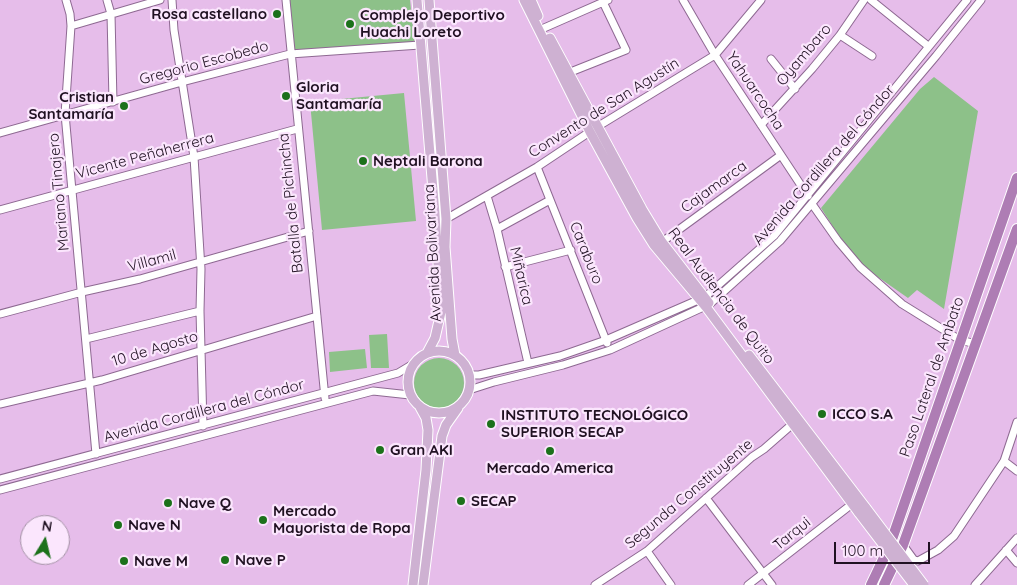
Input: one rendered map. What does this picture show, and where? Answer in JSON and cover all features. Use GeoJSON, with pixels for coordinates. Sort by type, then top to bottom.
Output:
{"type":"FeatureCollection","features":[{"type":"Feature","properties":{"kind":"highway","name":"Paso Lateral de Ambato"},"geometry":{"type":"LineString","coordinates":[[871,585],[890,545],[1017,178]]}},
{"type":"Feature","properties":{"kind":"highway","name":"Paso Lateral de Ambato"},"geometry":{"type":"LineString","coordinates":[[884,585],[903,545],[1017,229]]}},
{"type":"Feature","properties":{"kind":"main road","name":"Avenida Bolivariana"},"geometry":{"type":"LineString","coordinates":[[413,364],[419,357],[427,353],[435,338],[441,312],[436,214],[417,0]]}},
{"type":"Feature","properties":{"kind":"main road","name":"Avenida Bolivariana"},"geometry":{"type":"LineString","coordinates":[[429,0],[446,219],[445,247],[454,355]]}},
{"type":"Feature","properties":{"kind":"main road","name":"Real Audiencia de Quito"},"geometry":{"type":"LineString","coordinates":[[524,0],[594,130],[662,242],[862,510],[924,585]]}},
{"type":"Feature","properties":{"kind":"main road","name":"Real Audiencia de Quito"},"geometry":{"type":"LineString","coordinates":[[531,0],[637,218],[654,244],[705,302]]}},
{"type":"Feature","properties":{"kind":"main road"},"geometry":{"type":"LineString","coordinates":[[423,585],[442,436],[446,425],[469,390],[469,375],[464,364],[454,355],[436,351],[427,353]]}},
{"type":"Feature","properties":{"kind":"main road"},"geometry":{"type":"LineString","coordinates":[[413,364],[407,379],[410,395],[426,418],[428,430],[426,470],[413,585]]}},
{"type":"Feature","properties":{"kind":"main road"},"geometry":{"type":"LineString","coordinates":[[419,407],[433,413],[441,413],[456,408],[462,403]]}},
{"type":"Feature","properties":{"kind":"main road","name":"Real Audiencia de Quito"},"geometry":{"type":"LineString","coordinates":[[795,422],[852,504],[862,510],[914,585]]}},
{"type":"Feature","properties":{"kind":"street","name":"Mariano Tinajero"},"geometry":{"type":"LineString","coordinates":[[66,0],[71,26],[65,114],[96,454]]}},
{"type":"Feature","properties":{"kind":"street"},"geometry":{"type":"LineString","coordinates":[[107,0],[111,14],[113,102]]}},
{"type":"Feature","properties":{"kind":"street"},"geometry":{"type":"LineString","coordinates":[[71,26],[160,0]]}},
{"type":"Feature","properties":{"kind":"street"},"geometry":{"type":"LineString","coordinates":[[172,0],[174,30],[194,158],[200,263],[203,426]]}},
{"type":"Feature","properties":{"kind":"street","name":"Batalla de Pichincha"},"geometry":{"type":"LineString","coordinates":[[286,0],[297,129],[310,231],[325,402]]}},
{"type":"Feature","properties":{"kind":"street","name":"Yahuarcocha"},"geometry":{"type":"LineString","coordinates":[[683,0],[715,56],[808,196]]}},
{"type":"Feature","properties":{"kind":"street","name":"Convento de San Agustín"},"geometry":{"type":"LineString","coordinates":[[446,219],[537,167],[715,56],[761,0]]}},
{"type":"Feature","properties":{"kind":"street","name":"Oyambaro"},"geometry":{"type":"LineString","coordinates":[[761,125],[795,89],[840,34],[864,0]]}},
{"type":"Feature","properties":{"kind":"street"},"geometry":{"type":"LineString","coordinates":[[871,0],[928,46]]}},
{"type":"Feature","properties":{"kind":"street","name":"Avenida Cordillera del Cóndor"},"geometry":{"type":"LineString","coordinates":[[469,375],[479,376],[560,356],[606,340],[657,318],[705,302],[774,236],[967,0]]}},
{"type":"Feature","properties":{"kind":"street","name":"Avenida Cordillera del Cóndor"},"geometry":{"type":"LineString","coordinates":[[469,390],[563,365],[610,350],[662,326],[705,302],[780,241],[981,0]]}},
{"type":"Feature","properties":{"kind":"street"},"geometry":{"type":"LineString","coordinates":[[544,28],[606,1],[626,50],[568,73]]}},
{"type":"Feature","properties":{"kind":"street"},"geometry":{"type":"LineString","coordinates":[[840,34],[872,56]]}},
{"type":"Feature","properties":{"kind":"street","name":"Gregorio Escobedo"},"geometry":{"type":"LineString","coordinates":[[0,133],[290,54],[420,45]]}},
{"type":"Feature","properties":{"kind":"street"},"geometry":{"type":"LineString","coordinates":[[770,59],[795,89]]}},
{"type":"Feature","properties":{"kind":"street","name":"Vicente Peñaherrera"},"geometry":{"type":"LineString","coordinates":[[0,210],[297,129]]}},
{"type":"Feature","properties":{"kind":"street","name":"Cajamarca"},"geometry":{"type":"LineString","coordinates":[[662,242],[781,155]]}},
{"type":"Feature","properties":{"kind":"street","name":"Caraburo"},"geometry":{"type":"LineString","coordinates":[[537,167],[610,350]]}},
{"type":"Feature","properties":{"kind":"street","name":"Miñarica"},"geometry":{"type":"LineString","coordinates":[[487,196],[528,363]]}},
{"type":"Feature","properties":{"kind":"street"},"geometry":{"type":"LineString","coordinates":[[496,228],[550,200]]}},
{"type":"Feature","properties":{"kind":"street"},"geometry":{"type":"LineString","coordinates":[[812,204],[838,241],[860,267],[902,304],[960,340],[976,344]]}},
{"type":"Feature","properties":{"kind":"street","name":"Villamil"},"geometry":{"type":"LineString","coordinates":[[0,314],[200,263],[310,231]]}},
{"type":"Feature","properties":{"kind":"street"},"geometry":{"type":"LineString","coordinates":[[505,267],[571,250]]}},
{"type":"Feature","properties":{"kind":"street"},"geometry":{"type":"LineString","coordinates":[[86,339],[200,311]]}},
{"type":"Feature","properties":{"kind":"street","name":"10 de Agosto"},"geometry":{"type":"LineString","coordinates":[[0,404],[90,383],[317,316]]}},
{"type":"Feature","properties":{"kind":"street"},"geometry":{"type":"LineString","coordinates":[[657,318],[662,326]]}},
{"type":"Feature","properties":{"kind":"street","name":"Avenida Cordillera del Cóndor"},"geometry":{"type":"LineString","coordinates":[[0,479],[398,373],[413,364]]}},
{"type":"Feature","properties":{"kind":"street","name":"Avenida Cordillera del Cóndor"},"geometry":{"type":"LineString","coordinates":[[0,490],[325,402],[373,391],[410,395]]}},
{"type":"Feature","properties":{"kind":"street","name":"Segunda Constituyente"},"geometry":{"type":"LineString","coordinates":[[595,585],[647,550],[752,457],[795,422]]}},
{"type":"Feature","properties":{"kind":"street"},"geometry":{"type":"LineString","coordinates":[[903,545],[914,560],[918,561],[938,550],[954,536],[1004,461],[1017,422]]}},
{"type":"Feature","properties":{"kind":"street"},"geometry":{"type":"LineString","coordinates":[[1004,461],[1017,471]]}},
{"type":"Feature","properties":{"kind":"street"},"geometry":{"type":"LineString","coordinates":[[706,498],[772,585]]}},
{"type":"Feature","properties":{"kind":"street","name":"Tarqui"},"geometry":{"type":"LineString","coordinates":[[748,585],[852,504]]}},
{"type":"Feature","properties":{"kind":"street"},"geometry":{"type":"LineString","coordinates":[[975,585],[1017,538]]}},
{"type":"Feature","properties":{"kind":"street"},"geometry":{"type":"LineString","coordinates":[[647,550],[671,585]]}},
{"type":"Feature","properties":{"kind":"street"},"geometry":{"type":"LineString","coordinates":[[1006,550],[1017,562]]}},
{"type":"Feature","properties":{"kind":"green space","name":"Complejo Deportivo Huachi Loreto"},"geometry":{"type":"Polygon","coordinates":[[[284,0],[410,0],[415,47],[290,54],[284,0]]]}},
{"type":"Feature","properties":{"kind":"green space"},"geometry":{"type":"Polygon","coordinates":[[[934,77],[978,111],[944,309],[917,290],[908,298],[855,261],[821,208],[920,89],[934,77]]]}},
{"type":"Feature","properties":{"kind":"green space","name":"Neptali Barona"},"geometry":{"type":"Polygon","coordinates":[[[404,93],[416,221],[322,230],[310,102],[404,93]]]}},
{"type":"Feature","properties":{"kind":"green space"},"geometry":{"type":"Polygon","coordinates":[[[387,334],[389,368],[371,368],[369,335],[387,334]]]}},
{"type":"Feature","properties":{"kind":"green space"},"geometry":{"type":"Polygon","coordinates":[[[365,349],[367,368],[330,372],[329,352],[365,349]]]}},
{"type":"Feature","properties":{"kind":"green space"},"geometry":{"type":"Polygon","coordinates":[[[439,358],[457,365],[464,383],[457,401],[439,408],[421,401],[414,383],[421,365],[439,358]]]}},
{"type":"Feature","properties":{"kind":"place","name":"Rosa castellano"},"geometry":{"type":"Point","coordinates":[277,14]}},
{"type":"Feature","properties":{"kind":"place","name":"Complejo Deportivo Huachi Loreto"},"geometry":{"type":"Point","coordinates":[350,24]}},
{"type":"Feature","properties":{"kind":"place","name":"Gloria Santamaría"},"geometry":{"type":"Point","coordinates":[286,96]}},
{"type":"Feature","properties":{"kind":"place","name":"Cristian Santamaría"},"geometry":{"type":"Point","coordinates":[124,106]}},
{"type":"Feature","properties":{"kind":"place","name":"Neptali Barona"},"geometry":{"type":"Point","coordinates":[363,161]}},
{"type":"Feature","properties":{"kind":"place","name":"ICCO S.A"},"geometry":{"type":"Point","coordinates":[822,414]}},
{"type":"Feature","properties":{"kind":"place","name":"INSTITUTO TECNOLÓGICO SUPERIOR SECAP"},"geometry":{"type":"Point","coordinates":[491,424]}},
{"type":"Feature","properties":{"kind":"place","name":"Gran AKI"},"geometry":{"type":"Point","coordinates":[380,450]}},
{"type":"Feature","properties":{"kind":"place","name":"Mercado America"},"geometry":{"type":"Point","coordinates":[550,451]}},
{"type":"Feature","properties":{"kind":"place","name":"SECAP"},"geometry":{"type":"Point","coordinates":[461,501]}},
{"type":"Feature","properties":{"kind":"place","name":"Nave Q"},"geometry":{"type":"Point","coordinates":[168,503]}},
{"type":"Feature","properties":{"kind":"place","name":"Mercado Mayorista de Ropa"},"geometry":{"type":"Point","coordinates":[263,520]}},
{"type":"Feature","properties":{"kind":"place","name":"Nave N"},"geometry":{"type":"Point","coordinates":[118,525]}},
{"type":"Feature","properties":{"kind":"place","name":"Nave P"},"geometry":{"type":"Point","coordinates":[225,560]}},
{"type":"Feature","properties":{"kind":"place","name":"Nave M"},"geometry":{"type":"Point","coordinates":[124,561]}}]}
